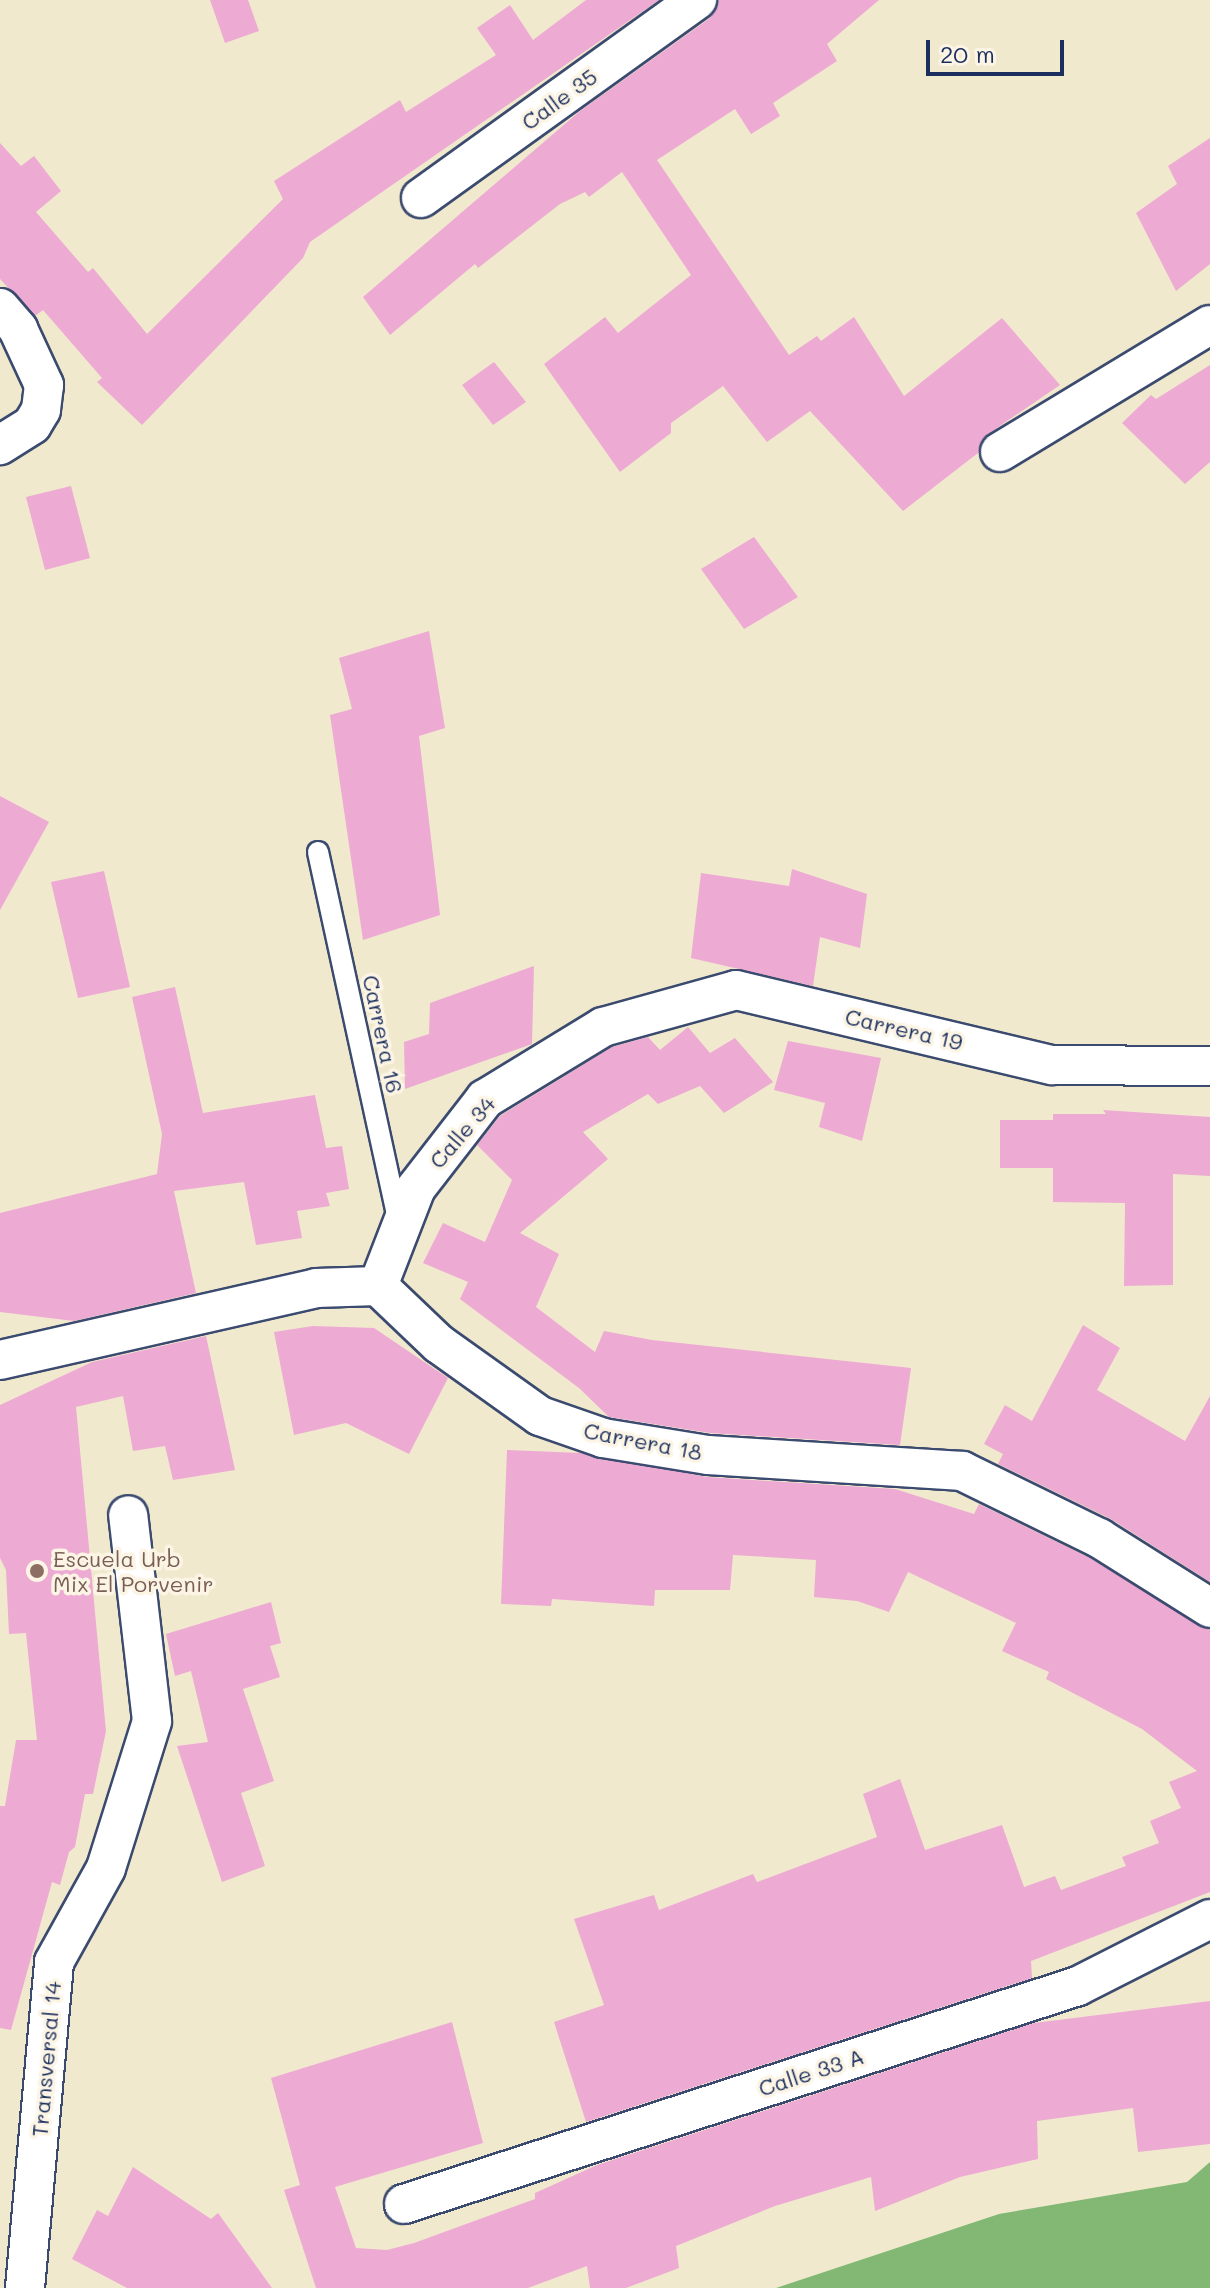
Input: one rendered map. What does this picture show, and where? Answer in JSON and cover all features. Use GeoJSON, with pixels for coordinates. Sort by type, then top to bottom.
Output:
{"type":"FeatureCollection","features":[{"type":"Feature","properties":{"kind":"street","name":"Calle 35"},"geometry":{"type":"LineString","coordinates":[[421,198],[697,0]]}},
{"type":"Feature","properties":{"kind":"street"},"geometry":{"type":"LineString","coordinates":[[0,308],[35,361],[44,385],[41,410],[32,425],[0,445]]}},
{"type":"Feature","properties":{"kind":"street"},"geometry":{"type":"LineString","coordinates":[[1000,452],[1210,325]]}},
{"type":"Feature","properties":{"kind":"street","name":"Carrera 19"},"geometry":{"type":"LineString","coordinates":[[603,1027],[736,990],[1052,1065],[1210,1066]]}},
{"type":"Feature","properties":{"kind":"street","name":"Calle 34"},"geometry":{"type":"LineString","coordinates":[[378,1286],[416,1188],[485,1099],[603,1027]]}},
{"type":"Feature","properties":{"kind":"street"},"geometry":{"type":"LineString","coordinates":[[0,1360],[316,1288],[378,1286]]}},
{"type":"Feature","properties":{"kind":"street","name":"Carrera 18"},"geometry":{"type":"LineString","coordinates":[[378,1286],[439,1344],[540,1416],[603,1438],[708,1455],[962,1471],[1099,1538],[1210,1608]]}},
{"type":"Feature","properties":{"kind":"street","name":"Transversal 14"},"geometry":{"type":"LineString","coordinates":[[25,2288],[54,1962],[106,1868],[152,1721],[128,1515]]}},
{"type":"Feature","properties":{"kind":"street","name":"Calle 33 A"},"geometry":{"type":"LineString","coordinates":[[404,2204],[1078,1986],[1210,1919]]}},
{"type":"Feature","properties":{"kind":"lane","name":"Carrera 16"},"geometry":{"type":"LineString","coordinates":[[318,852],[400,1226]]}},
{"type":"Feature","properties":{"kind":"green space"},"geometry":{"type":"Polygon","coordinates":[[[1210,2162],[1210,2288],[776,2288],[999,2214],[1187,2182],[1210,2162]]]}},
{"type":"Feature","properties":{"kind":"building"},"geometry":{"type":"Polygon","coordinates":[[[210,0],[248,0],[259,31],[225,43],[210,0]]]}},
{"type":"Feature","properties":{"kind":"building"},"geometry":{"type":"Polygon","coordinates":[[[586,0],[659,0],[310,242],[303,258],[142,425],[97,382],[102,378],[43,310],[35,316],[0,279],[0,143],[21,166],[34,156],[61,191],[36,212],[88,272],[93,268],[147,334],[283,199],[274,181],[400,100],[406,112],[496,55],[477,28],[510,5],[533,40],[586,0]]]}},
{"type":"Feature","properties":{"kind":"building"},"geometry":{"type":"Polygon","coordinates":[[[719,0],[879,0],[827,44],[837,61],[773,103],[780,116],[751,134],[735,109],[657,160],[789,355],[817,336],[821,341],[854,317],[904,396],[1002,318],[1060,385],[988,434],[978,453],[903,511],[810,411],[767,442],[723,386],[671,423],[671,433],[620,472],[544,364],[605,317],[618,333],[691,275],[622,172],[589,197],[585,192],[560,204],[478,268],[475,264],[390,335],[363,297],[580,111],[710,18],[719,0]]]}},
{"type":"Feature","properties":{"kind":"building"},"geometry":{"type":"Polygon","coordinates":[[[1210,138],[1210,264],[1176,291],[1136,213],[1177,184],[1168,166],[1210,138]]]}},
{"type":"Feature","properties":{"kind":"building"},"geometry":{"type":"Polygon","coordinates":[[[494,362],[526,402],[493,425],[462,385],[494,362]]]}},
{"type":"Feature","properties":{"kind":"building"},"geometry":{"type":"Polygon","coordinates":[[[1210,365],[1210,462],[1185,484],[1122,423],[1151,395],[1156,399],[1210,365]]]}},
{"type":"Feature","properties":{"kind":"building"},"geometry":{"type":"Polygon","coordinates":[[[71,486],[90,558],[45,570],[26,497],[71,486]]]}},
{"type":"Feature","properties":{"kind":"building"},"geometry":{"type":"Polygon","coordinates":[[[754,537],[798,597],[744,629],[701,569],[754,537]]]}},
{"type":"Feature","properties":{"kind":"building"},"geometry":{"type":"Polygon","coordinates":[[[429,631],[445,728],[419,736],[440,915],[363,940],[330,715],[352,709],[339,658],[429,631]]]}},
{"type":"Feature","properties":{"kind":"building"},"geometry":{"type":"Polygon","coordinates":[[[0,796],[49,822],[0,910],[0,796]]]}},
{"type":"Feature","properties":{"kind":"building"},"geometry":{"type":"Polygon","coordinates":[[[792,869],[867,894],[860,948],[820,937],[813,986],[691,958],[701,873],[789,886],[792,869]]]}},
{"type":"Feature","properties":{"kind":"building"},"geometry":{"type":"Polygon","coordinates":[[[104,871],[130,987],[78,998],[51,882],[104,871]]]}},
{"type":"Feature","properties":{"kind":"building"},"geometry":{"type":"Polygon","coordinates":[[[534,966],[532,1044],[405,1089],[404,1042],[429,1034],[430,1003],[534,966]]]}},
{"type":"Feature","properties":{"kind":"building"},"geometry":{"type":"Polygon","coordinates":[[[175,987],[203,1113],[315,1095],[326,1148],[342,1146],[349,1189],[326,1193],[330,1206],[297,1211],[302,1238],[256,1245],[244,1182],[174,1191],[196,1293],[74,1321],[0,1312],[0,1213],[157,1174],[162,1134],[132,997],[175,987]]]}},
{"type":"Feature","properties":{"kind":"building"},"geometry":{"type":"Polygon","coordinates":[[[688,1027],[710,1053],[735,1038],[773,1082],[724,1113],[700,1086],[658,1104],[648,1094],[583,1132],[608,1159],[520,1233],[559,1254],[536,1307],[595,1352],[604,1331],[652,1340],[911,1368],[900,1445],[710,1433],[609,1417],[579,1388],[460,1299],[468,1282],[423,1263],[443,1223],[485,1242],[512,1180],[477,1145],[500,1116],[612,1047],[648,1037],[660,1050],[688,1027]]]}},
{"type":"Feature","properties":{"kind":"building"},"geometry":{"type":"Polygon","coordinates":[[[788,1041],[881,1058],[862,1141],[819,1127],[825,1103],[774,1090],[788,1041]]]}},
{"type":"Feature","properties":{"kind":"building"},"geometry":{"type":"Polygon","coordinates":[[[1103,1110],[1210,1117],[1210,1176],[1173,1174],[1173,1285],[1124,1286],[1125,1203],[1053,1202],[1053,1168],[1000,1168],[1000,1120],[1053,1120],[1053,1114],[1106,1114],[1103,1110]]]}},
{"type":"Feature","properties":{"kind":"building"},"geometry":{"type":"Polygon","coordinates":[[[1083,1325],[1120,1348],[1097,1390],[1185,1441],[1210,1396],[1210,1582],[1111,1519],[998,1464],[1003,1454],[984,1444],[1005,1405],[1032,1421],[1083,1325]]]}},
{"type":"Feature","properties":{"kind":"building"},"geometry":{"type":"Polygon","coordinates":[[[313,1326],[374,1328],[448,1378],[409,1454],[346,1423],[294,1435],[274,1332],[313,1326]]]}},
{"type":"Feature","properties":{"kind":"building"},"geometry":{"type":"Polygon","coordinates":[[[206,1336],[235,1470],[173,1480],[165,1446],[133,1451],[123,1396],[76,1407],[106,1731],[93,1794],[85,1794],[75,1847],[69,1852],[60,1885],[52,1882],[11,2030],[0,2028],[0,1806],[5,1806],[16,1740],[37,1740],[26,1633],[9,1634],[6,1570],[0,1558],[0,1405],[92,1362],[206,1336]]]}},
{"type":"Feature","properties":{"kind":"building"},"geometry":{"type":"Polygon","coordinates":[[[507,1450],[580,1453],[707,1477],[895,1489],[974,1514],[979,1504],[1088,1557],[1210,1630],[1210,1892],[1031,1961],[1032,1978],[586,2122],[554,2022],[604,2005],[574,1919],[654,1895],[659,1910],[753,1874],[757,1882],[877,1837],[863,1794],[900,1779],[925,1850],[1002,1825],[1024,1887],[1055,1876],[1061,1890],[1126,1866],[1122,1857],[1159,1843],[1150,1821],[1181,1808],[1169,1782],[1197,1771],[1142,1729],[1046,1679],[1049,1672],[1002,1651],[1016,1623],[908,1572],[889,1612],[857,1601],[814,1597],[816,1560],[733,1555],[730,1590],[655,1590],[654,1606],[552,1599],[551,1606],[501,1604],[507,1450]]]}},
{"type":"Feature","properties":{"kind":"building"},"geometry":{"type":"Polygon","coordinates":[[[271,1602],[281,1643],[270,1646],[280,1677],[243,1689],[274,1781],[241,1793],[265,1866],[222,1882],[177,1746],[208,1742],[191,1671],[175,1676],[166,1634],[271,1602]]]}},
{"type":"Feature","properties":{"kind":"building"},"geometry":{"type":"Polygon","coordinates":[[[1210,2001],[1210,2144],[1138,2152],[1133,2108],[1037,2121],[1038,2159],[960,2177],[875,2211],[871,2177],[775,2206],[676,2246],[679,2268],[626,2288],[590,2288],[587,2266],[528,2288],[316,2288],[284,2190],[300,2185],[271,2078],[452,2022],[483,2143],[335,2187],[356,2248],[387,2250],[414,2243],[535,2199],[535,2193],[597,2165],[1034,2023],[1210,2001]]]}},
{"type":"Feature","properties":{"kind":"building"},"geometry":{"type":"Polygon","coordinates":[[[133,2167],[211,2219],[218,2213],[272,2288],[127,2288],[72,2259],[97,2210],[108,2216],[133,2167]]]}},
{"type":"Feature","properties":{"kind":"place","name":"Escuela Urb Mix El Porvenir"},"geometry":{"type":"Point","coordinates":[37,1571]}}]}
